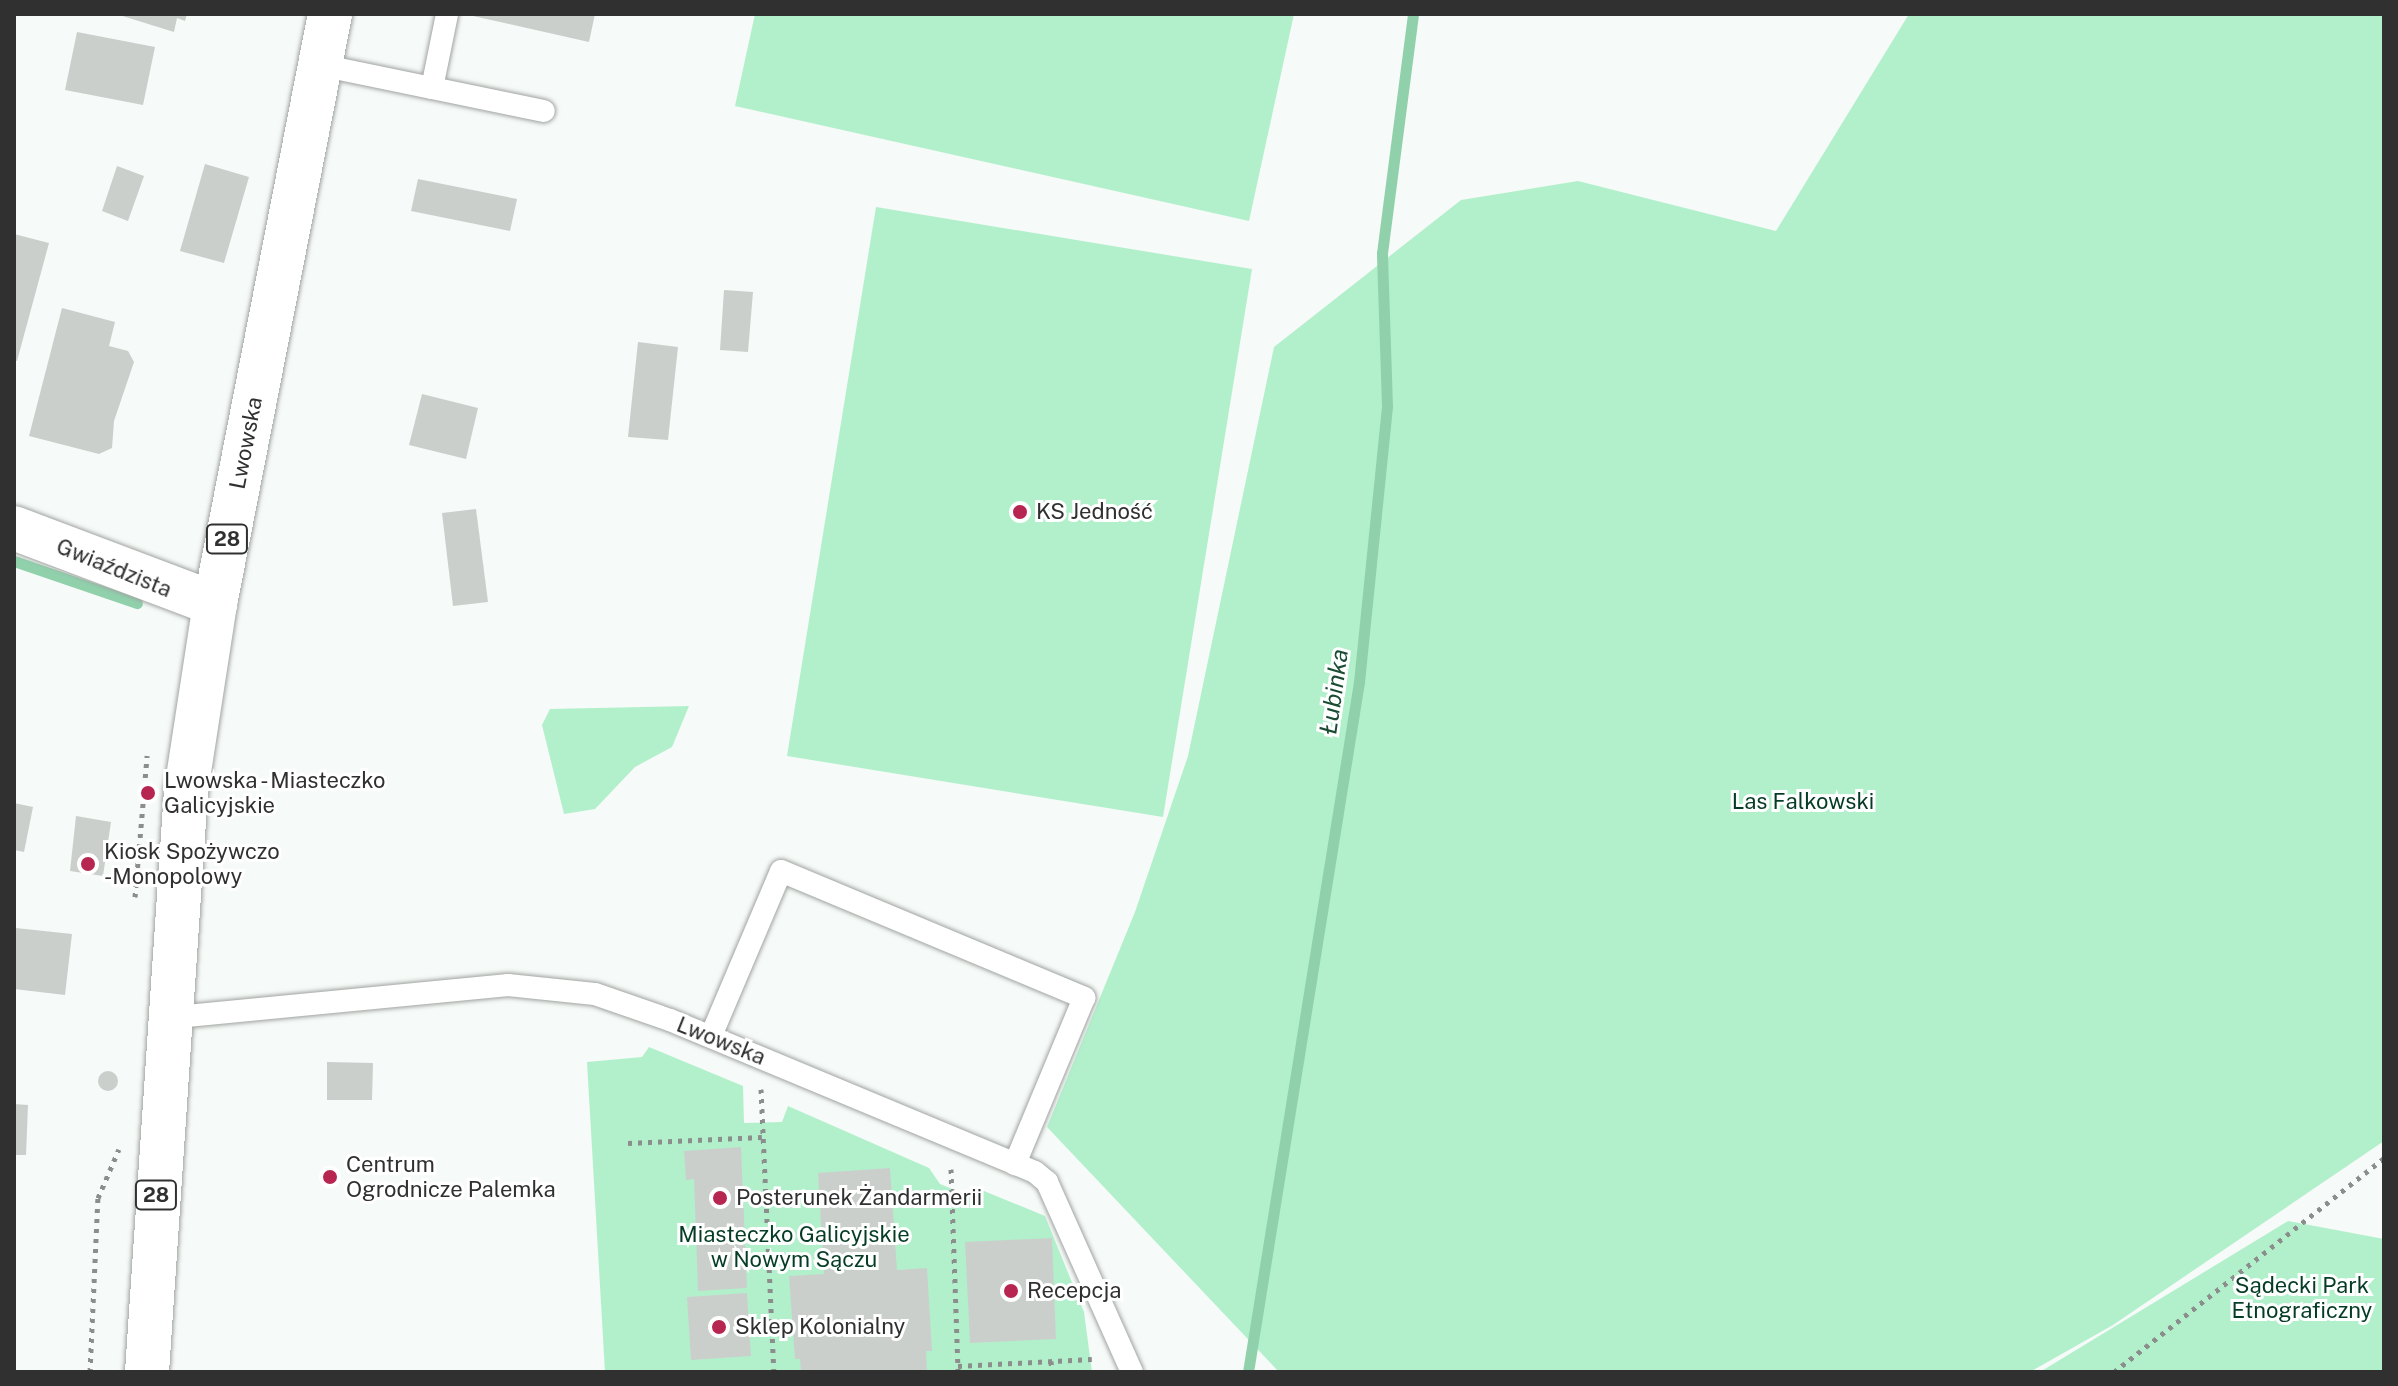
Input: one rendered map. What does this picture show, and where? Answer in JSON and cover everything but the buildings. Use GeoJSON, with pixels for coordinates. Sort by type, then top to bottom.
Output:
{"type":"FeatureCollection","features":[{"type":"Feature","properties":{"kind":"main road","name":"Lwowska"},"geometry":{"type":"LineString","coordinates":[[147,1372],[166,1018],[180,836],[215,604],[330,14]]}},
{"type":"Feature","properties":{"kind":"main road","name":"Gwiaździsta"},"geometry":{"type":"LineString","coordinates":[[14,528],[215,604]]}},
{"type":"Feature","properties":{"kind":"lane"},"geometry":{"type":"LineString","coordinates":[[432,88],[447,14]]}},
{"type":"Feature","properties":{"kind":"lane"},"geometry":{"type":"LineString","coordinates":[[320,65],[544,111]]}},
{"type":"Feature","properties":{"kind":"lane"},"geometry":{"type":"LineString","coordinates":[[711,1036],[781,871],[1084,998],[1015,1164]]}},
{"type":"Feature","properties":{"kind":"lane","name":"Lwowska"},"geometry":{"type":"LineString","coordinates":[[166,1018],[508,985],[595,994],[711,1036],[1015,1164],[1047,1182],[1130,1363]]}},
{"type":"Feature","properties":{"kind":"path"},"geometry":{"type":"LineString","coordinates":[[761,1080],[774,1372]]}},
{"type":"Feature","properties":{"kind":"path"},"geometry":{"type":"LineString","coordinates":[[90,1372],[98,1198],[125,1135]]}},
{"type":"Feature","properties":{"kind":"path"},"geometry":{"type":"LineString","coordinates":[[628,1143],[762,1137]]}},
{"type":"Feature","properties":{"kind":"path"},"geometry":{"type":"LineString","coordinates":[[2114,1372],[2384,1158]]}},
{"type":"Feature","properties":{"kind":"path"},"geometry":{"type":"LineString","coordinates":[[950,1159],[958,1369],[1051,1361],[1130,1363]]}},
{"type":"Feature","properties":{"kind":"path"},"geometry":{"type":"LineString","coordinates":[[1051,1361],[1052,1372]]}},
{"type":"Feature","properties":{"kind":"green space"},"geometry":{"type":"Polygon","coordinates":[[[755,14],[1294,14],[1249,221],[735,106],[755,14]]]}},
{"type":"Feature","properties":{"kind":"green space","name":"Las Falkowski"},"geometry":{"type":"Polygon","coordinates":[[[1909,14],[2384,14],[2384,1141],[2113,1325],[2030,1372],[1279,1372],[1047,1127],[1135,912],[1188,756],[1274,347],[1461,200],[1578,181],[1776,231],[1909,14]]]}},
{"type":"Feature","properties":{"kind":"green space","name":"KS Jedność"},"geometry":{"type":"Polygon","coordinates":[[[876,207],[1252,269],[1163,817],[787,756],[876,207]]]}},
{"type":"Feature","properties":{"kind":"green space"},"geometry":{"type":"Polygon","coordinates":[[[689,706],[672,747],[635,767],[595,809],[564,814],[542,725],[550,709],[689,706]]]}},
{"type":"Feature","properties":{"kind":"green space","name":"Miasteczko Galicyjskie w Nowym Sączu"},"geometry":{"type":"Polygon","coordinates":[[[649,1047],[743,1086],[744,1123],[782,1122],[788,1106],[929,1168],[940,1184],[972,1197],[984,1191],[1045,1216],[1084,1312],[1092,1372],[605,1372],[587,1062],[642,1057],[649,1047]]]}},
{"type":"Feature","properties":{"kind":"green space","name":"Sądecki Park Etnograficzny"},"geometry":{"type":"Polygon","coordinates":[[[2288,1221],[2384,1239],[2384,1372],[2040,1372],[2288,1221]]]}},
{"type":"Feature","properties":{"kind":"waterway","name":"Łubinka"},"geometry":{"type":"LineString","coordinates":[[1248,1372],[1359,682],[1387,406],[1382,253],[1413,14]]}},
{"type":"Feature","properties":{"kind":"waterway"},"geometry":{"type":"LineString","coordinates":[[14,561],[137,603]]}},
{"type":"Feature","properties":{"kind":"place","name":"KS Jedność"},"geometry":{"type":"Point","coordinates":[1020,512]}},
{"type":"Feature","properties":{"kind":"place","name":"Lwowska - Miasteczko Galicyjskie"},"geometry":{"type":"Point","coordinates":[148,793]}},
{"type":"Feature","properties":{"kind":"place","name":"Kiosk Spożywczo -Monopolowy"},"geometry":{"type":"Point","coordinates":[88,864]}},
{"type":"Feature","properties":{"kind":"place","name":"Centrum Ogrodnicze Palemka"},"geometry":{"type":"Point","coordinates":[330,1177]}},
{"type":"Feature","properties":{"kind":"place","name":"Posterunek Żandarmerii"},"geometry":{"type":"Point","coordinates":[720,1198]}},
{"type":"Feature","properties":{"kind":"place","name":"Recepcja"},"geometry":{"type":"Point","coordinates":[1011,1291]}},
{"type":"Feature","properties":{"kind":"place","name":"Sklep Kolonialny"},"geometry":{"type":"Point","coordinates":[719,1327]}}]}
